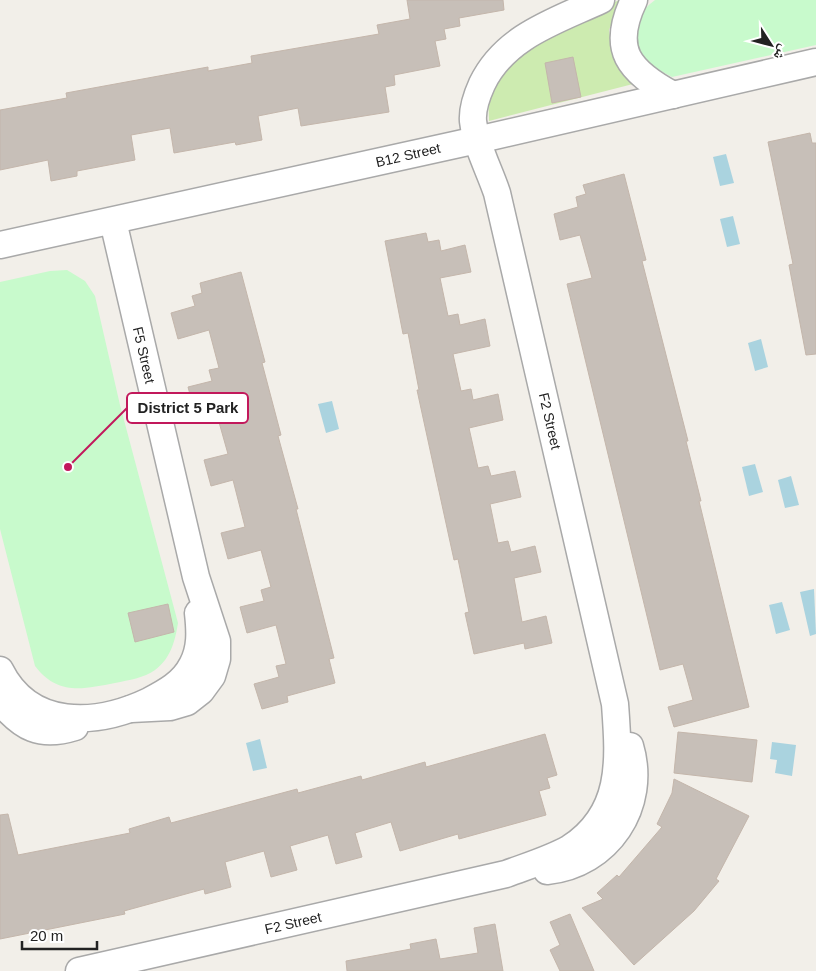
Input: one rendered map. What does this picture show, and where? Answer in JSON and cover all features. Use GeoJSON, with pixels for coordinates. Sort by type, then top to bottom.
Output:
{"type":"FeatureCollection","features":[{"type":"Feature","properties":{"kind":"street","name":"F2 Street"},"geometry":{"type":"LineString","coordinates":[[79,971],[506,874],[569,848],[587,834],[601,817],[612,797],[617,776],[616,704],[497,193],[477,140],[473,119],[476,95],[487,73],[501,54],[519,38],[601,0]]}},
{"type":"Feature","properties":{"kind":"street"},"geometry":{"type":"LineString","coordinates":[[634,0],[624,20],[623,43],[631,65],[647,81],[673,95]]}},
{"type":"Feature","properties":{"kind":"street","name":"B12 Street"},"geometry":{"type":"LineString","coordinates":[[0,245],[477,140],[816,62]]}},
{"type":"Feature","properties":{"kind":"street","name":"F5 Street"},"geometry":{"type":"LineString","coordinates":[[0,670],[11,687],[35,708],[62,718],[91,718],[131,710],[170,707],[187,702],[201,691],[212,676],[217,659],[217,641],[196,577],[112,221]]}},
{"type":"Feature","properties":{"kind":"street","name":"F5 Street"},"geometry":{"type":"LineString","coordinates":[[0,701],[15,719],[29,727],[45,732],[77,727],[91,718]]}},
{"type":"Feature","properties":{"kind":"green space"},"geometry":{"type":"Polygon","coordinates":[[[621,0],[609,30],[614,58],[633,84],[489,121],[488,95],[507,62],[555,33],[621,0]]]}},
{"type":"Feature","properties":{"kind":"green space"},"geometry":{"type":"Polygon","coordinates":[[[655,0],[816,0],[816,45],[672,77],[644,62],[634,35],[636,21],[655,0]]]}},
{"type":"Feature","properties":{"kind":"green space"},"geometry":{"type":"Polygon","coordinates":[[[67,270],[85,281],[95,296],[120,405],[178,623],[174,643],[169,655],[155,670],[131,680],[82,688],[62,686],[53,682],[35,666],[0,529],[0,282],[50,271],[67,270]]]}},
{"type":"Feature","properties":{"kind":"water"},"geometry":{"type":"Polygon","coordinates":[[[726,154],[734,183],[720,186],[713,157],[726,154]]]}},
{"type":"Feature","properties":{"kind":"water"},"geometry":{"type":"Polygon","coordinates":[[[733,216],[740,244],[727,247],[720,219],[733,216]]]}},
{"type":"Feature","properties":{"kind":"water"},"geometry":{"type":"Polygon","coordinates":[[[761,339],[768,367],[755,371],[748,343],[761,339]]]}},
{"type":"Feature","properties":{"kind":"water"},"geometry":{"type":"Polygon","coordinates":[[[332,401],[339,429],[326,433],[318,404],[332,401]]]}},
{"type":"Feature","properties":{"kind":"water"},"geometry":{"type":"Polygon","coordinates":[[[755,464],[763,492],[749,496],[742,467],[755,464]]]}},
{"type":"Feature","properties":{"kind":"water"},"geometry":{"type":"Polygon","coordinates":[[[791,476],[799,505],[785,508],[778,480],[791,476]]]}},
{"type":"Feature","properties":{"kind":"water"},"geometry":{"type":"Polygon","coordinates":[[[814,589],[816,634],[810,636],[800,592],[814,589]]]}},
{"type":"Feature","properties":{"kind":"water"},"geometry":{"type":"Polygon","coordinates":[[[782,602],[790,630],[776,634],[769,605],[782,602]]]}},
{"type":"Feature","properties":{"kind":"water"},"geometry":{"type":"Polygon","coordinates":[[[260,739],[267,768],[253,771],[246,743],[260,739]]]}},
{"type":"Feature","properties":{"kind":"water"},"geometry":{"type":"Polygon","coordinates":[[[772,742],[796,745],[792,776],[775,773],[777,760],[770,759],[772,742]]]}},
{"type":"Feature","properties":{"kind":"building"},"geometry":{"type":"Polygon","coordinates":[[[407,0],[503,0],[504,10],[459,18],[460,26],[444,29],[446,39],[435,41],[440,66],[394,75],[395,85],[385,87],[389,112],[301,126],[298,108],[258,116],[262,140],[236,145],[235,142],[174,153],[170,128],[131,135],[135,160],[77,171],[77,176],[51,181],[48,160],[0,170],[0,110],[67,98],[66,93],[208,67],[208,71],[252,63],[251,56],[379,34],[377,25],[410,19],[407,0]]]}},
{"type":"Feature","properties":{"kind":"building"},"geometry":{"type":"Polygon","coordinates":[[[573,57],[581,97],[552,103],[545,63],[573,57]]]}},
{"type":"Feature","properties":{"kind":"building"},"geometry":{"type":"Polygon","coordinates":[[[810,133],[812,143],[816,143],[816,354],[806,355],[789,265],[793,264],[768,142],[810,133]]]}},
{"type":"Feature","properties":{"kind":"building"},"geometry":{"type":"Polygon","coordinates":[[[624,174],[646,260],[642,261],[688,441],[686,441],[701,501],[699,501],[749,707],[674,727],[668,707],[693,700],[683,664],[660,670],[567,284],[592,278],[580,235],[560,240],[554,214],[578,207],[576,197],[586,194],[583,185],[624,174]]]}},
{"type":"Feature","properties":{"kind":"building"},"geometry":{"type":"Polygon","coordinates":[[[426,233],[428,242],[439,240],[441,251],[465,245],[471,272],[440,278],[448,316],[458,314],[460,325],[485,319],[490,346],[453,354],[461,391],[471,389],[473,400],[498,394],[503,420],[469,428],[478,468],[488,466],[491,476],[515,471],[521,497],[490,504],[498,543],[508,541],[511,552],[535,546],[541,572],[514,578],[522,622],[546,616],[552,643],[525,649],[524,643],[474,654],[465,613],[469,612],[458,559],[454,560],[417,390],[419,390],[408,333],[403,334],[385,241],[426,233]]]}},
{"type":"Feature","properties":{"kind":"building"},"geometry":{"type":"Polygon","coordinates":[[[241,272],[265,362],[262,363],[281,435],[278,436],[298,509],[296,509],[334,658],[329,659],[335,683],[287,696],[288,702],[262,709],[254,684],[279,677],[276,666],[286,664],[276,625],[247,633],[240,607],[264,601],[261,590],[271,587],[261,550],[228,559],[221,533],[245,527],[233,480],[211,486],[204,460],[228,454],[215,408],[195,413],[188,387],[212,381],[209,370],[219,368],[209,330],[178,339],[171,313],[195,306],[192,296],[202,293],[200,283],[241,272]]]}},
{"type":"Feature","properties":{"kind":"building"},"geometry":{"type":"Polygon","coordinates":[[[168,604],[174,632],[135,642],[128,613],[168,604]]]}},
{"type":"Feature","properties":{"kind":"building"},"geometry":{"type":"Polygon","coordinates":[[[678,732],[757,740],[752,782],[674,773],[678,732]]]}},
{"type":"Feature","properties":{"kind":"building"},"geometry":{"type":"Polygon","coordinates":[[[545,734],[557,775],[547,778],[550,788],[539,791],[546,815],[459,839],[458,834],[400,851],[391,822],[355,833],[362,857],[336,864],[328,835],[290,846],[297,870],[271,877],[264,851],[225,862],[231,887],[205,894],[204,889],[124,911],[125,914],[0,939],[0,815],[8,814],[18,855],[130,833],[129,829],[169,817],[171,823],[297,789],[298,793],[361,776],[362,780],[425,762],[426,767],[545,734]]]}},
{"type":"Feature","properties":{"kind":"building"},"geometry":{"type":"Polygon","coordinates":[[[674,779],[749,816],[716,879],[719,881],[694,911],[634,965],[582,908],[603,899],[597,893],[617,875],[619,877],[662,827],[657,824],[672,793],[674,779]]]}},
{"type":"Feature","properties":{"kind":"building"},"geometry":{"type":"Polygon","coordinates":[[[570,914],[594,971],[560,971],[550,950],[560,945],[550,922],[570,914]]]}},
{"type":"Feature","properties":{"kind":"building"},"geometry":{"type":"Polygon","coordinates":[[[495,924],[503,971],[347,971],[346,961],[411,949],[410,944],[436,939],[440,959],[478,953],[474,928],[495,924]]]}},
{"type":"Feature","properties":{"kind":"place","name":"District 5 Park"},"geometry":{"type":"Point","coordinates":[68,467]}}]}
